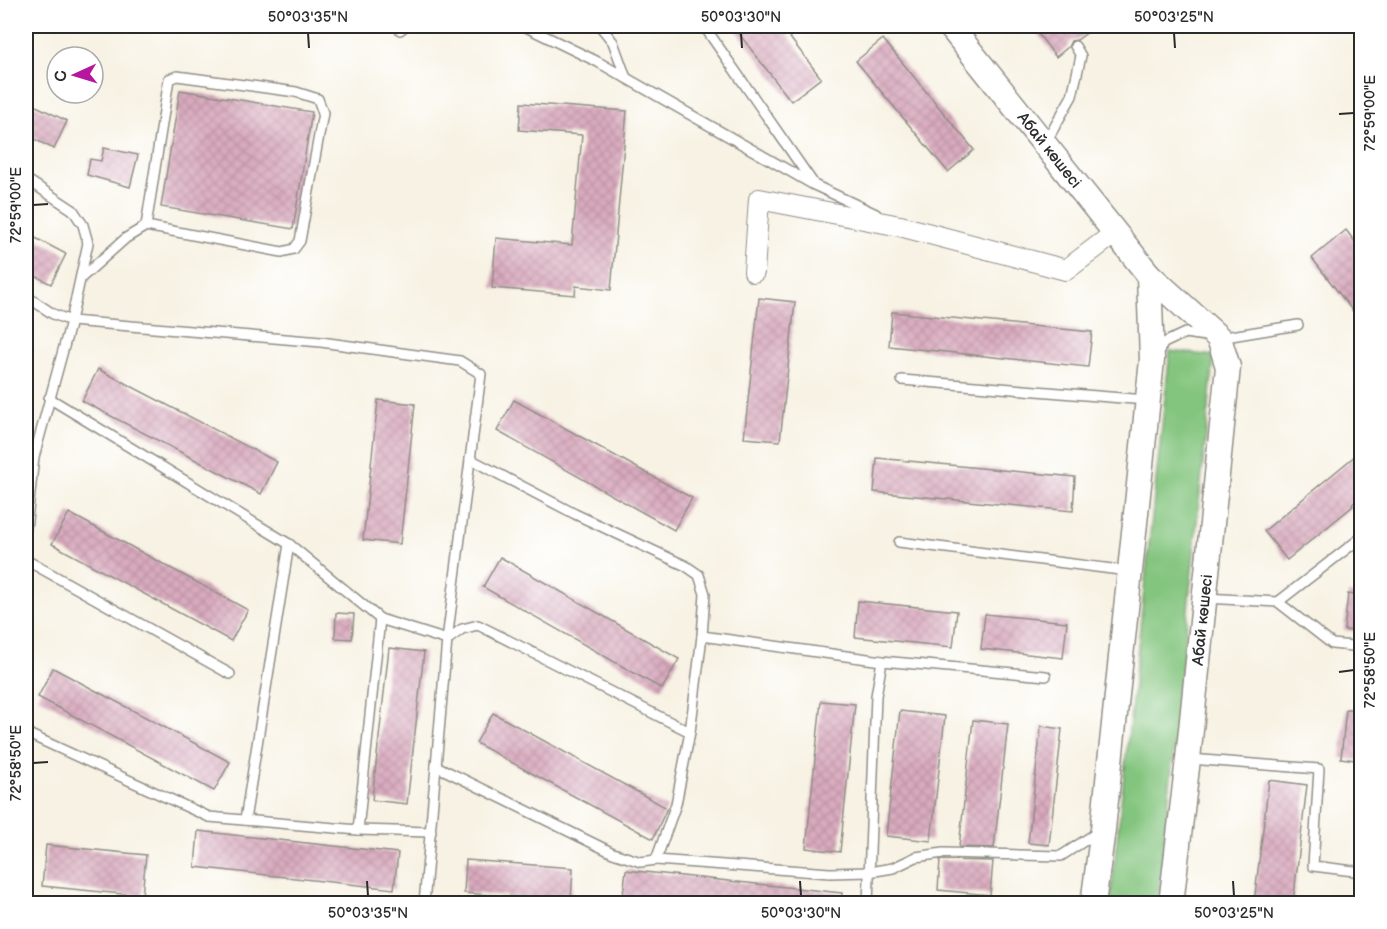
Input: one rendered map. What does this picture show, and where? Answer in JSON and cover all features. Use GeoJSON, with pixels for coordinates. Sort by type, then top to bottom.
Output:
{"type":"FeatureCollection","features":[{"type":"Feature","properties":{"kind":"street","name":"Абай көшесі"},"geometry":{"type":"LineString","coordinates":[[950,26],[1149,275],[1219,338],[1228,367],[1171,903]]}},
{"type":"Feature","properties":{"kind":"street"},"geometry":{"type":"LineString","coordinates":[[754,272],[759,199],[900,226],[1066,270],[1115,233]]}},
{"type":"Feature","properties":{"kind":"street"},"geometry":{"type":"LineString","coordinates":[[1093,903],[1152,360],[1149,275]]}},
{"type":"Feature","properties":{"kind":"lane"},"geometry":{"type":"LineString","coordinates":[[524,26],[626,78],[814,185],[900,226]]}},
{"type":"Feature","properties":{"kind":"lane"},"geometry":{"type":"LineString","coordinates":[[600,26],[613,42],[626,78]]}},
{"type":"Feature","properties":{"kind":"lane"},"geometry":{"type":"LineString","coordinates":[[704,26],[814,185]]}},
{"type":"Feature","properties":{"kind":"lane"},"geometry":{"type":"LineString","coordinates":[[1044,144],[1072,96],[1081,56],[1075,46]]}},
{"type":"Feature","properties":{"kind":"lane"},"geometry":{"type":"LineString","coordinates":[[81,278],[126,238],[146,226],[282,252],[294,249],[300,241],[322,113],[318,99],[296,92],[177,76],[169,79],[146,226]]}},
{"type":"Feature","properties":{"kind":"lane"},"geometry":{"type":"LineString","coordinates":[[26,179],[73,210],[83,225],[88,243],[34,457],[26,529]]}},
{"type":"Feature","properties":{"kind":"lane"},"geometry":{"type":"LineString","coordinates":[[26,296],[53,314],[70,321],[321,342],[460,361],[481,374],[447,640],[424,903]]}},
{"type":"Feature","properties":{"kind":"lane"},"geometry":{"type":"LineString","coordinates":[[1152,360],[1164,343],[1185,333],[1219,338],[1298,325]]}},
{"type":"Feature","properties":{"kind":"lane"},"geometry":{"type":"LineString","coordinates":[[902,380],[1146,400]]}},
{"type":"Feature","properties":{"kind":"lane"},"geometry":{"type":"LineString","coordinates":[[49,398],[289,543],[380,619],[447,640]]}},
{"type":"Feature","properties":{"kind":"lane"},"geometry":{"type":"LineString","coordinates":[[470,459],[575,514],[686,566],[699,575],[705,594],[690,732],[676,804],[656,860]]}},
{"type":"Feature","properties":{"kind":"lane"},"geometry":{"type":"LineString","coordinates":[[1278,602],[1362,537]]}},
{"type":"Feature","properties":{"kind":"lane"},"geometry":{"type":"LineString","coordinates":[[900,542],[1130,571]]}},
{"type":"Feature","properties":{"kind":"lane"},"geometry":{"type":"LineString","coordinates":[[245,820],[289,543]]}},
{"type":"Feature","properties":{"kind":"lane"},"geometry":{"type":"LineString","coordinates":[[26,560],[230,674]]}},
{"type":"Feature","properties":{"kind":"lane"},"geometry":{"type":"LineString","coordinates":[[1205,598],[1278,602],[1332,644],[1362,647]]}},
{"type":"Feature","properties":{"kind":"lane"},"geometry":{"type":"LineString","coordinates":[[358,830],[380,619]]}},
{"type":"Feature","properties":{"kind":"lane"},"geometry":{"type":"LineString","coordinates":[[447,640],[462,629],[478,625],[690,732]]}},
{"type":"Feature","properties":{"kind":"lane"},"geometry":{"type":"LineString","coordinates":[[702,636],[882,661],[1046,676]]}},
{"type":"Feature","properties":{"kind":"lane"},"geometry":{"type":"LineString","coordinates":[[868,903],[876,696],[882,661]]}},
{"type":"Feature","properties":{"kind":"lane"},"geometry":{"type":"LineString","coordinates":[[26,733],[209,818],[358,830],[430,832]]}},
{"type":"Feature","properties":{"kind":"lane"},"geometry":{"type":"LineString","coordinates":[[1188,759],[1319,769],[1313,866],[1362,872]]}},
{"type":"Feature","properties":{"kind":"lane"},"geometry":{"type":"LineString","coordinates":[[436,765],[613,853],[642,862],[656,860],[830,873],[869,872],[893,868],[916,857],[943,853],[1061,856],[1102,829]]}},
{"type":"Feature","properties":{"kind":"green space"},"geometry":{"type":"Polygon","coordinates":[[[1170,351],[1214,356],[1158,903],[1110,904],[1170,351]]]}},
{"type":"Feature","properties":{"kind":"building"},"geometry":{"type":"Polygon","coordinates":[[[733,26],[781,26],[821,78],[791,101],[733,26]]]}},
{"type":"Feature","properties":{"kind":"building"},"geometry":{"type":"Polygon","coordinates":[[[1032,26],[1096,26],[1077,40],[1071,41],[1068,47],[1056,57],[1032,26]]]}},
{"type":"Feature","properties":{"kind":"building"},"geometry":{"type":"Polygon","coordinates":[[[883,39],[974,150],[948,172],[856,61],[883,39]]]}},
{"type":"Feature","properties":{"kind":"building"},"geometry":{"type":"Polygon","coordinates":[[[180,90],[312,112],[293,229],[161,207],[180,90]]]}},
{"type":"Feature","properties":{"kind":"building"},"geometry":{"type":"Polygon","coordinates":[[[26,101],[67,121],[54,149],[26,135],[26,101]]]}},
{"type":"Feature","properties":{"kind":"building"},"geometry":{"type":"Polygon","coordinates":[[[521,103],[627,111],[611,290],[576,286],[575,295],[492,288],[496,238],[572,245],[582,135],[519,130],[521,103]]]}},
{"type":"Feature","properties":{"kind":"building"},"geometry":{"type":"Polygon","coordinates":[[[104,148],[138,155],[130,187],[87,175],[90,159],[101,161],[104,148]]]}},
{"type":"Feature","properties":{"kind":"building"},"geometry":{"type":"Polygon","coordinates":[[[1346,230],[1362,251],[1362,323],[1312,258],[1346,230]]]}},
{"type":"Feature","properties":{"kind":"building"},"geometry":{"type":"Polygon","coordinates":[[[26,233],[66,254],[51,284],[26,271],[26,233]]]}},
{"type":"Feature","properties":{"kind":"building"},"geometry":{"type":"Polygon","coordinates":[[[759,298],[795,302],[780,441],[744,438],[759,298]]]}},
{"type":"Feature","properties":{"kind":"building"},"geometry":{"type":"Polygon","coordinates":[[[892,312],[1092,332],[1088,367],[889,346],[892,312]]]}},
{"type":"Feature","properties":{"kind":"building"},"geometry":{"type":"Polygon","coordinates":[[[98,369],[277,462],[261,494],[82,401],[98,369]]]}},
{"type":"Feature","properties":{"kind":"building"},"geometry":{"type":"Polygon","coordinates":[[[378,400],[415,404],[400,544],[363,540],[378,400]]]}},
{"type":"Feature","properties":{"kind":"building"},"geometry":{"type":"Polygon","coordinates":[[[514,400],[692,498],[674,530],[497,431],[514,400]]]}},
{"type":"Feature","properties":{"kind":"building"},"geometry":{"type":"Polygon","coordinates":[[[1362,450],[1362,497],[1287,560],[1264,531],[1362,450]]]}},
{"type":"Feature","properties":{"kind":"building"},"geometry":{"type":"Polygon","coordinates":[[[877,458],[1075,477],[1073,511],[874,492],[877,458]]]}},
{"type":"Feature","properties":{"kind":"building"},"geometry":{"type":"Polygon","coordinates":[[[69,513],[248,610],[231,641],[52,544],[69,513]]]}},
{"type":"Feature","properties":{"kind":"building"},"geometry":{"type":"Polygon","coordinates":[[[500,557],[679,659],[662,689],[483,587],[500,557]]]}},
{"type":"Feature","properties":{"kind":"building"},"geometry":{"type":"Polygon","coordinates":[[[1348,594],[1362,596],[1362,632],[1344,630],[1348,594]]]}},
{"type":"Feature","properties":{"kind":"building"},"geometry":{"type":"Polygon","coordinates":[[[858,601],[957,611],[953,647],[855,637],[858,601]]]}},
{"type":"Feature","properties":{"kind":"building"},"geometry":{"type":"Polygon","coordinates":[[[336,613],[354,614],[352,639],[335,638],[336,613]]]}},
{"type":"Feature","properties":{"kind":"building"},"geometry":{"type":"Polygon","coordinates":[[[985,614],[1067,622],[1063,658],[981,649],[985,614]]]}},
{"type":"Feature","properties":{"kind":"building"},"geometry":{"type":"Polygon","coordinates":[[[389,648],[424,652],[407,804],[372,800],[389,648]]]}},
{"type":"Feature","properties":{"kind":"building"},"geometry":{"type":"Polygon","coordinates":[[[53,668],[230,762],[214,791],[38,697],[53,668]]]}},
{"type":"Feature","properties":{"kind":"building"},"geometry":{"type":"Polygon","coordinates":[[[821,701],[855,704],[840,852],[806,848],[821,701]]]}},
{"type":"Feature","properties":{"kind":"building"},"geometry":{"type":"Polygon","coordinates":[[[1346,709],[1362,710],[1362,761],[1341,758],[1346,709]]]}},
{"type":"Feature","properties":{"kind":"building"},"geometry":{"type":"Polygon","coordinates":[[[900,711],[945,716],[931,841],[886,836],[900,711]]]}},
{"type":"Feature","properties":{"kind":"building"},"geometry":{"type":"Polygon","coordinates":[[[493,713],[667,808],[653,839],[476,743],[493,713]]]}},
{"type":"Feature","properties":{"kind":"building"},"geometry":{"type":"Polygon","coordinates":[[[973,720],[1008,724],[994,848],[959,847],[973,720]]]}},
{"type":"Feature","properties":{"kind":"building"},"geometry":{"type":"Polygon","coordinates":[[[1041,726],[1062,729],[1049,845],[1028,843],[1041,726]]]}},
{"type":"Feature","properties":{"kind":"building"},"geometry":{"type":"Polygon","coordinates":[[[1269,780],[1307,785],[1293,903],[1254,903],[1269,780]]]}},
{"type":"Feature","properties":{"kind":"building"},"geometry":{"type":"Polygon","coordinates":[[[198,831],[398,853],[394,889],[195,867],[198,831]]]}},
{"type":"Feature","properties":{"kind":"building"},"geometry":{"type":"Polygon","coordinates":[[[46,845],[146,855],[142,896],[42,886],[46,845]]]}},
{"type":"Feature","properties":{"kind":"building"},"geometry":{"type":"Polygon","coordinates":[[[466,860],[573,868],[571,901],[464,893],[466,860]]]}},
{"type":"Feature","properties":{"kind":"building"},"geometry":{"type":"Polygon","coordinates":[[[940,860],[993,861],[990,895],[938,890],[940,860]]]}},
{"type":"Feature","properties":{"kind":"building"},"geometry":{"type":"Polygon","coordinates":[[[626,870],[842,893],[842,903],[622,903],[626,870]]]}}]}
